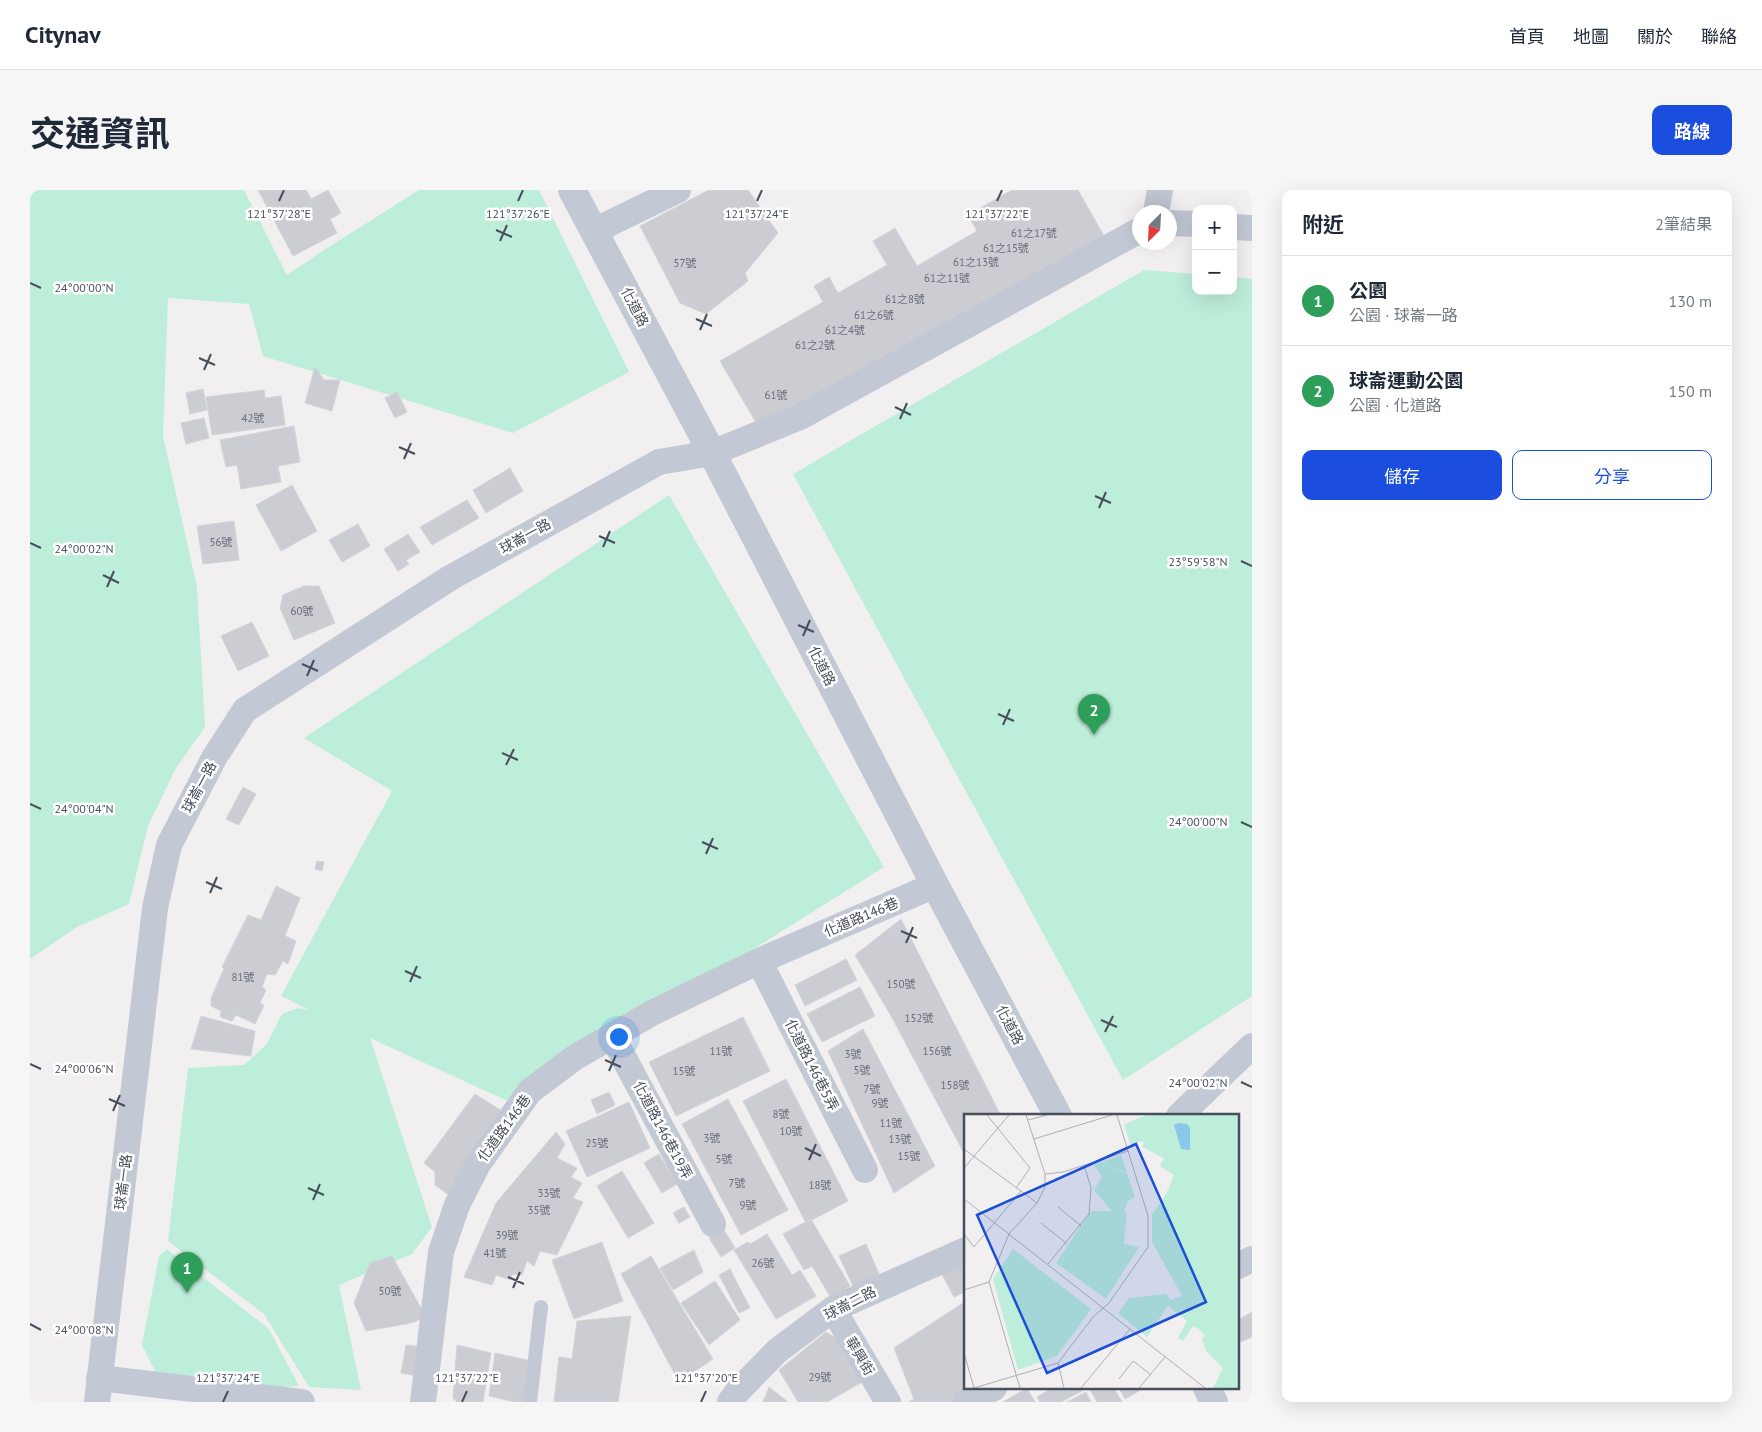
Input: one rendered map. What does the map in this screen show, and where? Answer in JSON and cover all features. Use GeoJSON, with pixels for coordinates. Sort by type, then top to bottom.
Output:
{"type":"FeatureCollection","features":[{"type":"Feature","properties":{"kind":"street","name":"化道路"},"geometry":{"type":"LineString","coordinates":[[572,190],[712,453],[935,885],[1057,1114]]}},
{"type":"Feature","properties":{"kind":"street"},"geometry":{"type":"LineString","coordinates":[[594,231],[678,190]]}},
{"type":"Feature","properties":{"kind":"street"},"geometry":{"type":"LineString","coordinates":[[1157,205],[1160,190]]}},
{"type":"Feature","properties":{"kind":"street"},"geometry":{"type":"LineString","coordinates":[[1177,223],[1192,224]]}},
{"type":"Feature","properties":{"kind":"street"},"geometry":{"type":"LineString","coordinates":[[1237,227],[1252,228]]}},
{"type":"Feature","properties":{"kind":"street","name":"球崙一路"},"geometry":{"type":"LineString","coordinates":[[98,1390],[155,908],[169,845],[214,758],[244,710],[450,578],[659,462],[712,453],[800,417],[1132,234]]}},
{"type":"Feature","properties":{"kind":"street","name":"化道路146巷"},"geometry":{"type":"LineString","coordinates":[[423,1402],[442,1252],[457,1205],[478,1164],[530,1092],[574,1058],[652,1013],[759,961],[935,885]]}},
{"type":"Feature","properties":{"kind":"street","name":"化道路146巷5弄"},"geometry":{"type":"LineString","coordinates":[[759,961],[865,1170]]}},
{"type":"Feature","properties":{"kind":"street","name":"化道路146巷19弄"},"geometry":{"type":"LineString","coordinates":[[612,1036],[713,1224]]}},
{"type":"Feature","properties":{"kind":"street"},"geometry":{"type":"LineString","coordinates":[[1181,1114],[1252,1046]]}},
{"type":"Feature","properties":{"kind":"street","name":"球崙二路"},"geometry":{"type":"LineString","coordinates":[[730,1402],[738,1391],[777,1351],[833,1309],[964,1251]]}},
{"type":"Feature","properties":{"kind":"street"},"geometry":{"type":"LineString","coordinates":[[1240,1265],[1252,1259]]}},
{"type":"Feature","properties":{"kind":"street","name":"華興街"},"geometry":{"type":"LineString","coordinates":[[833,1309],[888,1402]]}},
{"type":"Feature","properties":{"kind":"street"},"geometry":{"type":"LineString","coordinates":[[98,1390],[302,1402]]}},
{"type":"Feature","properties":{"kind":"street"},"geometry":{"type":"LineString","coordinates":[[966,1402],[990,1390]]}},
{"type":"Feature","properties":{"kind":"street"},"geometry":{"type":"LineString","coordinates":[[1208,1390],[1214,1402]]}},
{"type":"Feature","properties":{"kind":"lane"},"geometry":{"type":"LineString","coordinates":[[530,1402],[541,1308]]}},
{"type":"Feature","properties":{"kind":"green space"},"geometry":{"type":"Polygon","coordinates":[[[30,190],[244,190],[287,275],[419,190],[539,190],[629,372],[513,433],[263,356],[249,304],[168,298],[163,436],[197,587],[205,727],[176,768],[148,826],[129,904],[77,927],[30,959],[30,190]]]}},
{"type":"Feature","properties":{"kind":"green space"},"geometry":{"type":"Polygon","coordinates":[[[1144,270],[1192,274],[1192,295],[1237,295],[1237,277],[1252,279],[1252,996],[1123,1080],[793,474],[1144,270]]]}},
{"type":"Feature","properties":{"kind":"green space"},"geometry":{"type":"Polygon","coordinates":[[[669,495],[884,867],[510,1102],[370,1038],[432,1227],[412,1254],[339,1285],[361,1390],[309,1387],[264,1314],[168,1241],[188,1068],[244,1065],[267,1044],[282,1014],[298,1008],[309,1010],[281,996],[392,791],[304,738],[669,495]]]}},
{"type":"Feature","properties":{"kind":"green space"},"geometry":{"type":"Polygon","coordinates":[[[167,1249],[269,1329],[299,1386],[280,1387],[157,1375],[142,1345],[159,1256],[167,1249]]]}},
{"type":"Feature","properties":{"kind":"building"},"geometry":{"type":"Polygon","coordinates":[[[258,190],[306,190],[311,199],[328,190],[341,213],[330,219],[337,233],[293,256],[258,190]]]}},
{"type":"Feature","properties":{"kind":"building"},"geometry":{"type":"Polygon","coordinates":[[[709,190],[748,190],[778,233],[745,273],[748,281],[706,314],[680,303],[640,226],[709,190]]]}},
{"type":"Feature","properties":{"kind":"building"},"geometry":{"type":"Polygon","coordinates":[[[1012,190],[1078,190],[1104,236],[761,431],[720,361],[823,302],[814,286],[829,277],[838,293],[887,265],[873,241],[895,228],[917,266],[977,231],[968,215],[1012,190]]]}},
{"type":"Feature","properties":{"kind":"building"},"geometry":{"type":"Polygon","coordinates":[[[315,367],[324,380],[340,380],[332,411],[305,403],[315,367]]]}},
{"type":"Feature","properties":{"kind":"building"},"geometry":{"type":"Polygon","coordinates":[[[203,389],[207,410],[190,414],[186,393],[203,389]]]}},
{"type":"Feature","properties":{"kind":"building"},"geometry":{"type":"Polygon","coordinates":[[[264,390],[265,398],[281,396],[285,425],[212,435],[206,397],[264,390]]]}},
{"type":"Feature","properties":{"kind":"building"},"geometry":{"type":"Polygon","coordinates":[[[397,392],[407,412],[395,418],[385,398],[397,392]]]}},
{"type":"Feature","properties":{"kind":"building"},"geometry":{"type":"Polygon","coordinates":[[[204,418],[209,438],[186,444],[181,423],[204,418]]]}},
{"type":"Feature","properties":{"kind":"building"},"geometry":{"type":"Polygon","coordinates":[[[294,426],[300,462],[278,466],[281,482],[241,489],[237,465],[226,467],[220,440],[294,426]]]}},
{"type":"Feature","properties":{"kind":"building"},"geometry":{"type":"Polygon","coordinates":[[[510,468],[523,491],[486,513],[473,490],[510,468]]]}},
{"type":"Feature","properties":{"kind":"building"},"geometry":{"type":"Polygon","coordinates":[[[292,485],[317,531],[281,551],[256,505],[292,485]]]}},
{"type":"Feature","properties":{"kind":"building"},"geometry":{"type":"Polygon","coordinates":[[[467,500],[479,518],[432,545],[420,527],[467,500]]]}},
{"type":"Feature","properties":{"kind":"building"},"geometry":{"type":"Polygon","coordinates":[[[234,521],[239,560],[203,564],[197,526],[234,521]]]}},
{"type":"Feature","properties":{"kind":"building"},"geometry":{"type":"Polygon","coordinates":[[[358,524],[370,546],[342,562],[329,540],[358,524]]]}},
{"type":"Feature","properties":{"kind":"building"},"geometry":{"type":"Polygon","coordinates":[[[408,534],[420,552],[406,560],[409,564],[398,571],[384,549],[408,534]]]}},
{"type":"Feature","properties":{"kind":"building"},"geometry":{"type":"Polygon","coordinates":[[[304,586],[319,586],[335,623],[294,640],[280,608],[283,595],[304,586]]]}},
{"type":"Feature","properties":{"kind":"building"},"geometry":{"type":"Polygon","coordinates":[[[252,622],[269,656],[238,671],[221,636],[252,622]]]}},
{"type":"Feature","properties":{"kind":"building"},"geometry":{"type":"Polygon","coordinates":[[[243,787],[256,794],[239,825],[226,819],[243,787]]]}},
{"type":"Feature","properties":{"kind":"building"},"geometry":{"type":"Polygon","coordinates":[[[317,861],[324,862],[322,871],[315,869],[317,861]]]}},
{"type":"Feature","properties":{"kind":"building"},"geometry":{"type":"Polygon","coordinates":[[[276,886],[300,898],[285,936],[296,941],[288,964],[283,961],[275,975],[267,974],[262,987],[266,990],[260,1003],[264,1005],[255,1024],[236,1015],[232,1021],[220,1017],[221,1011],[211,1006],[211,998],[224,969],[222,967],[248,915],[261,920],[276,886]]]}},
{"type":"Feature","properties":{"kind":"building"},"geometry":{"type":"Polygon","coordinates":[[[901,919],[1000,1114],[964,1114],[964,1153],[890,1014],[855,955],[901,919]]]}},
{"type":"Feature","properties":{"kind":"building"},"geometry":{"type":"Polygon","coordinates":[[[846,959],[857,980],[805,1006],[795,985],[846,959]]]}},
{"type":"Feature","properties":{"kind":"building"},"geometry":{"type":"Polygon","coordinates":[[[860,987],[875,1016],[822,1042],[807,1014],[860,987]]]}},
{"type":"Feature","properties":{"kind":"building"},"geometry":{"type":"Polygon","coordinates":[[[201,1016],[255,1031],[251,1056],[191,1049],[201,1016]]]}},
{"type":"Feature","properties":{"kind":"building"},"geometry":{"type":"Polygon","coordinates":[[[743,1017],[770,1071],[676,1116],[649,1062],[743,1017]]]}},
{"type":"Feature","properties":{"kind":"building"},"geometry":{"type":"Polygon","coordinates":[[[863,1029],[935,1166],[894,1193],[828,1051],[863,1029]]]}},
{"type":"Feature","properties":{"kind":"building"},"geometry":{"type":"Polygon","coordinates":[[[786,1079],[848,1201],[806,1223],[743,1101],[786,1079]]]}},
{"type":"Feature","properties":{"kind":"building"},"geometry":{"type":"Polygon","coordinates":[[[609,1092],[615,1105],[597,1114],[591,1100],[609,1092]]]}},
{"type":"Feature","properties":{"kind":"building"},"geometry":{"type":"Polygon","coordinates":[[[475,1094],[510,1116],[453,1198],[435,1185],[435,1172],[424,1163],[475,1094]]]}},
{"type":"Feature","properties":{"kind":"building"},"geometry":{"type":"Polygon","coordinates":[[[728,1099],[788,1210],[741,1235],[682,1124],[728,1099]]]}},
{"type":"Feature","properties":{"kind":"building"},"geometry":{"type":"Polygon","coordinates":[[[629,1102],[650,1148],[587,1177],[566,1131],[629,1102]]]}},
{"type":"Feature","properties":{"kind":"building"},"geometry":{"type":"Polygon","coordinates":[[[556,1132],[565,1144],[557,1158],[577,1168],[571,1177],[582,1183],[573,1198],[583,1202],[557,1255],[540,1251],[534,1266],[527,1261],[522,1275],[512,1274],[511,1280],[496,1275],[492,1285],[464,1277],[496,1203],[556,1132]]]}},
{"type":"Feature","properties":{"kind":"building"},"geometry":{"type":"Polygon","coordinates":[[[659,1154],[677,1184],[662,1193],[644,1163],[659,1154]]]}},
{"type":"Feature","properties":{"kind":"building"},"geometry":{"type":"Polygon","coordinates":[[[622,1171],[654,1223],[628,1238],[597,1186],[622,1171]]]}},
{"type":"Feature","properties":{"kind":"building"},"geometry":{"type":"Polygon","coordinates":[[[684,1207],[690,1217],[679,1223],[673,1213],[684,1207]]]}},
{"type":"Feature","properties":{"kind":"building"},"geometry":{"type":"Polygon","coordinates":[[[811,1219],[850,1286],[831,1298],[812,1266],[804,1270],[783,1234],[811,1219]]]}},
{"type":"Feature","properties":{"kind":"building"},"geometry":{"type":"Polygon","coordinates":[[[724,1230],[735,1248],[721,1257],[709,1238],[724,1230]]]}},
{"type":"Feature","properties":{"kind":"building"},"geometry":{"type":"Polygon","coordinates":[[[767,1234],[792,1275],[800,1270],[816,1296],[776,1319],[734,1250],[748,1242],[750,1244],[767,1234]]]}},
{"type":"Feature","properties":{"kind":"building"},"geometry":{"type":"Polygon","coordinates":[[[602,1242],[623,1301],[574,1319],[552,1260],[602,1242]]]}},
{"type":"Feature","properties":{"kind":"building"},"geometry":{"type":"Polygon","coordinates":[[[866,1244],[880,1276],[854,1288],[839,1256],[866,1244]]]}},
{"type":"Feature","properties":{"kind":"building"},"geometry":{"type":"Polygon","coordinates":[[[694,1250],[703,1272],[673,1290],[660,1268],[694,1250]]]}},
{"type":"Feature","properties":{"kind":"building"},"geometry":{"type":"Polygon","coordinates":[[[964,1254],[964,1292],[954,1297],[938,1267],[964,1254]]]}},
{"type":"Feature","properties":{"kind":"building"},"geometry":{"type":"Polygon","coordinates":[[[392,1256],[426,1317],[411,1323],[366,1331],[354,1303],[370,1263],[392,1256]]]}},
{"type":"Feature","properties":{"kind":"building"},"geometry":{"type":"Polygon","coordinates":[[[651,1256],[713,1359],[679,1382],[621,1274],[651,1256]]]}},
{"type":"Feature","properties":{"kind":"building"},"geometry":{"type":"Polygon","coordinates":[[[730,1269],[750,1308],[739,1313],[719,1275],[730,1269]]]}},
{"type":"Feature","properties":{"kind":"building"},"geometry":{"type":"Polygon","coordinates":[[[715,1281],[740,1320],[709,1345],[681,1303],[715,1281]]]}},
{"type":"Feature","properties":{"kind":"building"},"geometry":{"type":"Polygon","coordinates":[[[964,1302],[964,1390],[955,1402],[908,1402],[914,1399],[894,1348],[964,1302]]]}},
{"type":"Feature","properties":{"kind":"building"},"geometry":{"type":"Polygon","coordinates":[[[1252,1312],[1252,1337],[1241,1342],[1240,1340],[1240,1319],[1252,1312]]]}},
{"type":"Feature","properties":{"kind":"building"},"geometry":{"type":"Polygon","coordinates":[[[631,1316],[618,1402],[554,1402],[559,1357],[572,1359],[577,1321],[631,1316]]]}},
{"type":"Feature","properties":{"kind":"building"},"geometry":{"type":"Polygon","coordinates":[[[826,1332],[854,1349],[866,1380],[827,1402],[798,1402],[779,1370],[826,1332]]]}},
{"type":"Feature","properties":{"kind":"building"},"geometry":{"type":"Polygon","coordinates":[[[406,1345],[422,1347],[418,1376],[401,1373],[406,1345]]]}},
{"type":"Feature","properties":{"kind":"building"},"geometry":{"type":"Polygon","coordinates":[[[457,1345],[491,1353],[483,1402],[457,1402],[453,1398],[457,1345]]]}},
{"type":"Feature","properties":{"kind":"building"},"geometry":{"type":"Polygon","coordinates":[[[495,1353],[532,1361],[527,1402],[515,1402],[489,1396],[495,1353]]]}},
{"type":"Feature","properties":{"kind":"building"},"geometry":{"type":"Polygon","coordinates":[[[769,1387],[788,1402],[763,1402],[769,1387]]]}},
{"type":"Feature","properties":{"kind":"building"},"geometry":{"type":"Polygon","coordinates":[[[1024,1390],[1028,1390],[1035,1402],[1003,1402],[1024,1390]]]}},
{"type":"Feature","properties":{"kind":"building"},"geometry":{"type":"Polygon","coordinates":[[[1049,1390],[1082,1391],[1061,1402],[1040,1402],[1037,1397],[1049,1390]]]}},
{"type":"Feature","properties":{"kind":"building"},"geometry":{"type":"Polygon","coordinates":[[[1090,1390],[1115,1390],[1122,1402],[1097,1402],[1090,1390]]]}},
{"type":"Feature","properties":{"kind":"building"},"geometry":{"type":"Polygon","coordinates":[[[1120,1390],[1141,1390],[1125,1399],[1120,1390]]]}},
{"type":"Feature","properties":{"kind":"building"},"geometry":{"type":"Polygon","coordinates":[[[1086,1392],[1091,1402],[1067,1402],[1086,1392]]]}},
{"type":"Feature","properties":{"kind":"place","name":"球崙運動公園"},"geometry":{"type":"Point","coordinates":[1094,735]}},
{"type":"Feature","properties":{"kind":"place","name":"公園"},"geometry":{"type":"Point","coordinates":[187,1293]}}]}
